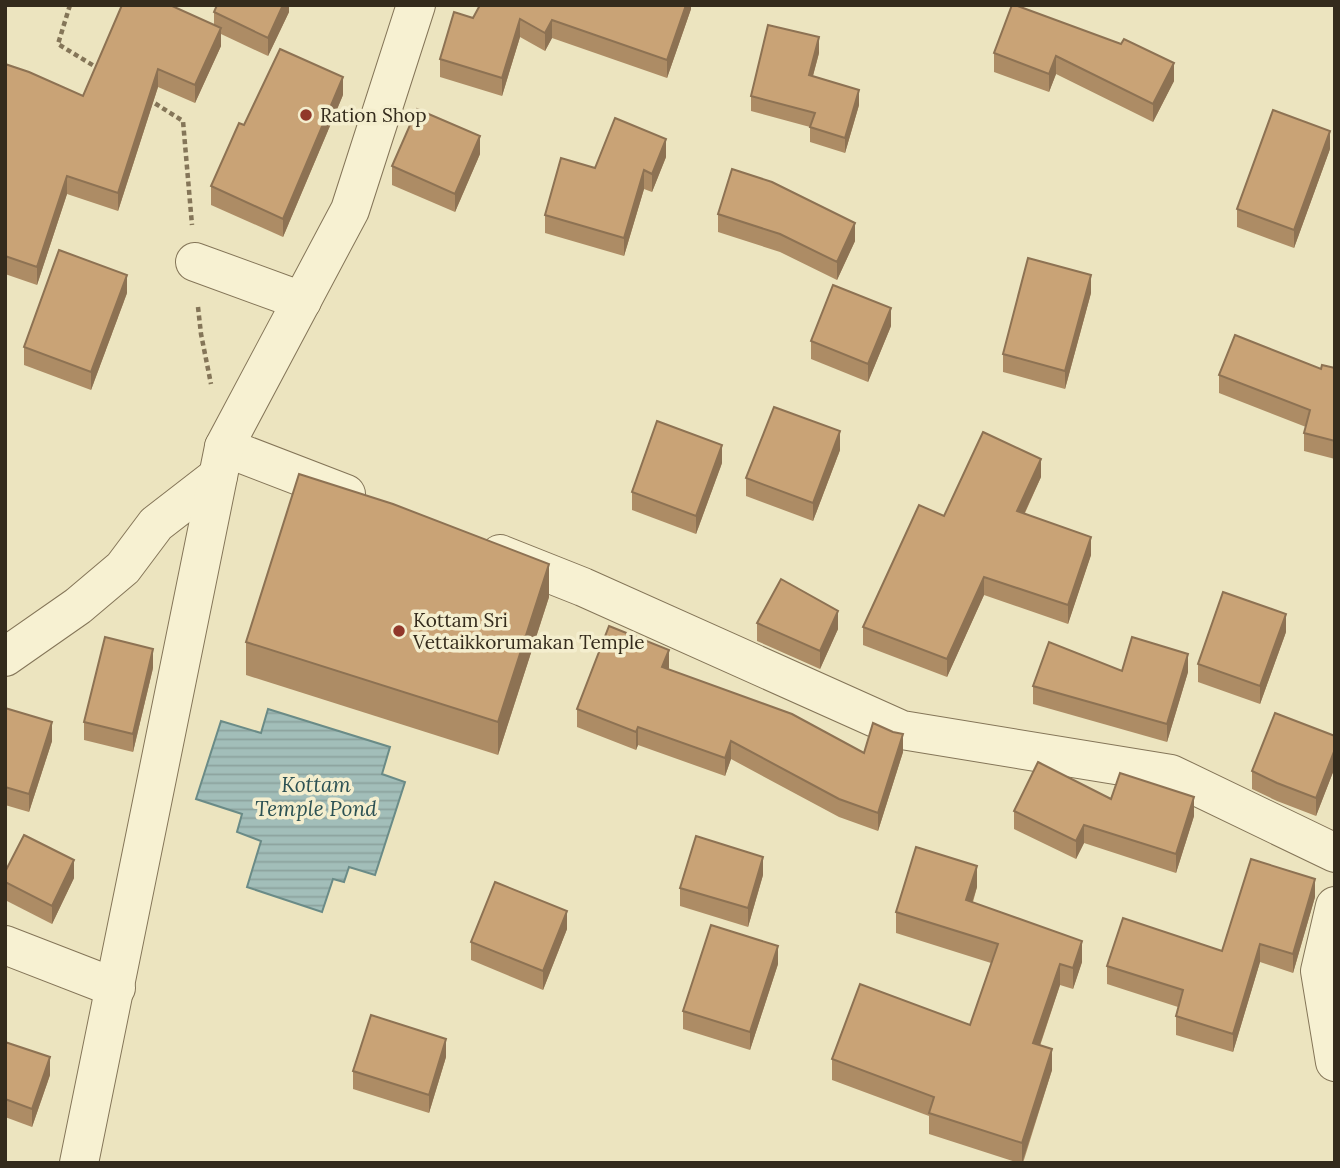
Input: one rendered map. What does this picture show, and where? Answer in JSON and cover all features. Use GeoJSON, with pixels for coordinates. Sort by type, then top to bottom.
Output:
{"type":"FeatureCollection","features":[{"type":"Feature","properties":{"kind":"street"},"geometry":{"type":"LineString","coordinates":[[79,1163],[221,461],[350,210],[416,5]]}},
{"type":"Feature","properties":{"kind":"street"},"geometry":{"type":"LineString","coordinates":[[195,262],[302,301]]}},
{"type":"Feature","properties":{"kind":"street"},"geometry":{"type":"LineString","coordinates":[[221,461],[378,507]]}},
{"type":"Feature","properties":{"kind":"street"},"geometry":{"type":"LineString","coordinates":[[5,657],[78,606],[123,568],[156,524],[221,461]]}},
{"type":"Feature","properties":{"kind":"street"},"geometry":{"type":"LineString","coordinates":[[467,542],[583,587],[902,730],[1171,774],[1335,853]]}},
{"type":"Feature","properties":{"kind":"street"},"geometry":{"type":"LineString","coordinates":[[1335,906],[1320,971],[1335,1062]]}},
{"type":"Feature","properties":{"kind":"street"},"geometry":{"type":"LineString","coordinates":[[5,945],[116,988]]}},
{"type":"Feature","properties":{"kind":"path"},"geometry":{"type":"LineString","coordinates":[[70,5],[58,44],[103,72]]}},
{"type":"Feature","properties":{"kind":"path"},"geometry":{"type":"LineString","coordinates":[[138,93],[183,121],[201,334],[211,384]]}},
{"type":"Feature","properties":{"kind":"water","name":"Kottam Temple Pond"},"geometry":{"type":"Polygon","coordinates":[[[268,709],[390,747],[382,774],[405,782],[375,875],[349,867],[344,882],[333,879],[322,912],[247,887],[261,841],[237,832],[242,814],[196,799],[221,721],[261,733],[268,709]]]}},
{"type":"Feature","properties":{"kind":"building"},"geometry":{"type":"Polygon","coordinates":[[[122,5],[170,5],[221,28],[195,85],[158,69],[118,193],[67,176],[37,267],[5,256],[5,64],[83,96],[122,5]]]}},
{"type":"Feature","properties":{"kind":"building"},"geometry":{"type":"Polygon","coordinates":[[[217,5],[283,5],[268,38],[214,12],[217,5]]]}},
{"type":"Feature","properties":{"kind":"building"},"geometry":{"type":"Polygon","coordinates":[[[480,5],[686,5],[667,60],[552,20],[545,33],[520,19],[502,78],[440,59],[454,12],[473,18],[480,5]]]}},
{"type":"Feature","properties":{"kind":"building"},"geometry":{"type":"Polygon","coordinates":[[[1012,5],[1121,44],[1124,39],[1174,63],[1153,104],[1056,56],[1049,74],[994,53],[1012,5]]]}},
{"type":"Feature","properties":{"kind":"building"},"geometry":{"type":"Polygon","coordinates":[[[768,25],[819,37],[809,75],[859,90],[845,138],[810,127],[815,113],[751,96],[768,25]]]}},
{"type":"Feature","properties":{"kind":"building"},"geometry":{"type":"Polygon","coordinates":[[[280,49],[343,77],[283,219],[211,186],[239,123],[244,125],[280,49]]]}},
{"type":"Feature","properties":{"kind":"building"},"geometry":{"type":"Polygon","coordinates":[[[417,109],[480,136],[455,194],[392,166],[417,109]]]}},
{"type":"Feature","properties":{"kind":"building"},"geometry":{"type":"Polygon","coordinates":[[[1273,110],[1330,131],[1294,230],[1237,209],[1273,110]]]}},
{"type":"Feature","properties":{"kind":"building"},"geometry":{"type":"Polygon","coordinates":[[[615,118],[666,139],[652,174],[644,170],[624,238],[545,215],[561,158],[595,168],[615,118]]]}},
{"type":"Feature","properties":{"kind":"building"},"geometry":{"type":"Polygon","coordinates":[[[732,169],[772,182],[855,223],[837,262],[780,234],[718,214],[732,169]]]}},
{"type":"Feature","properties":{"kind":"building"},"geometry":{"type":"Polygon","coordinates":[[[59,250],[127,275],[91,372],[24,347],[59,250]]]}},
{"type":"Feature","properties":{"kind":"building"},"geometry":{"type":"Polygon","coordinates":[[[1028,258],[1091,275],[1065,371],[1003,354],[1028,258]]]}},
{"type":"Feature","properties":{"kind":"building"},"geometry":{"type":"Polygon","coordinates":[[[833,285],[891,308],[868,364],[811,341],[833,285]]]}},
{"type":"Feature","properties":{"kind":"building"},"geometry":{"type":"Polygon","coordinates":[[[1235,335],[1321,369],[1322,365],[1335,368],[1335,441],[1304,433],[1310,410],[1219,375],[1235,335]]]}},
{"type":"Feature","properties":{"kind":"building"},"geometry":{"type":"Polygon","coordinates":[[[774,407],[840,431],[813,503],[746,478],[774,407]]]}},
{"type":"Feature","properties":{"kind":"building"},"geometry":{"type":"Polygon","coordinates":[[[657,421],[722,445],[696,516],[632,492],[657,421]]]}},
{"type":"Feature","properties":{"kind":"building"},"geometry":{"type":"Polygon","coordinates":[[[983,432],[1041,459],[1017,511],[1091,537],[1068,605],[984,577],[947,659],[863,627],[919,505],[944,516],[983,432]]]}},
{"type":"Feature","properties":{"kind":"building","name":"Kottam Sri Vettaikkorumakan Temple"},"geometry":{"type":"Polygon","coordinates":[[[299,474],[393,504],[549,564],[498,722],[246,642],[299,474]]]}},
{"type":"Feature","properties":{"kind":"building"},"geometry":{"type":"Polygon","coordinates":[[[781,579],[838,611],[820,651],[757,623],[781,579]]]}},
{"type":"Feature","properties":{"kind":"building"},"geometry":{"type":"Polygon","coordinates":[[[1223,592],[1286,614],[1260,686],[1198,664],[1223,592]]]}},
{"type":"Feature","properties":{"kind":"building"},"geometry":{"type":"Polygon","coordinates":[[[609,626],[669,650],[662,667],[792,714],[864,753],[873,723],[903,734],[878,813],[839,799],[731,741],[725,758],[638,727],[636,732],[577,709],[609,626]]]}},
{"type":"Feature","properties":{"kind":"building"},"geometry":{"type":"Polygon","coordinates":[[[105,637],[153,649],[133,734],[84,722],[105,637]]]}},
{"type":"Feature","properties":{"kind":"building"},"geometry":{"type":"Polygon","coordinates":[[[1132,637],[1188,654],[1167,724],[1033,686],[1049,642],[1122,671],[1132,637]]]}},
{"type":"Feature","properties":{"kind":"building"},"geometry":{"type":"Polygon","coordinates":[[[5,708],[52,722],[29,794],[5,787],[5,708]]]}},
{"type":"Feature","properties":{"kind":"building"},"geometry":{"type":"Polygon","coordinates":[[[1275,713],[1335,736],[1335,749],[1316,798],[1252,771],[1275,713]]]}},
{"type":"Feature","properties":{"kind":"building"},"geometry":{"type":"Polygon","coordinates":[[[1038,762],[1111,799],[1120,773],[1194,797],[1176,854],[1084,825],[1076,841],[1014,811],[1038,762]]]}},
{"type":"Feature","properties":{"kind":"building"},"geometry":{"type":"Polygon","coordinates":[[[24,835],[74,860],[52,906],[5,882],[5,872],[24,835]]]}},
{"type":"Feature","properties":{"kind":"building"},"geometry":{"type":"Polygon","coordinates":[[[696,836],[763,857],[748,908],[680,888],[696,836]]]}},
{"type":"Feature","properties":{"kind":"building"},"geometry":{"type":"Polygon","coordinates":[[[916,847],[977,866],[966,900],[1082,941],[1073,968],[1060,964],[1033,1043],[1052,1049],[1022,1143],[929,1113],[934,1097],[832,1059],[860,984],[970,1025],[998,944],[896,912],[916,847]]]}},
{"type":"Feature","properties":{"kind":"building"},"geometry":{"type":"Polygon","coordinates":[[[1251,859],[1315,879],[1293,954],[1260,944],[1233,1034],[1176,1016],[1183,990],[1107,966],[1123,918],[1222,951],[1251,859]]]}},
{"type":"Feature","properties":{"kind":"building"},"geometry":{"type":"Polygon","coordinates":[[[495,882],[567,911],[543,971],[471,942],[495,882]]]}},
{"type":"Feature","properties":{"kind":"building"},"geometry":{"type":"Polygon","coordinates":[[[711,925],[778,946],[750,1032],[683,1011],[711,925]]]}},
{"type":"Feature","properties":{"kind":"building"},"geometry":{"type":"Polygon","coordinates":[[[371,1015],[446,1039],[429,1095],[353,1071],[371,1015]]]}},
{"type":"Feature","properties":{"kind":"building"},"geometry":{"type":"Polygon","coordinates":[[[5,1042],[50,1057],[32,1109],[5,1099],[5,1042]]]}},
{"type":"Feature","properties":{"kind":"place","name":"Ration Shop"},"geometry":{"type":"Point","coordinates":[306,115]}},
{"type":"Feature","properties":{"kind":"place","name":"Kottam Sri Vettaikkorumakan Temple"},"geometry":{"type":"Point","coordinates":[399,631]}}]}
